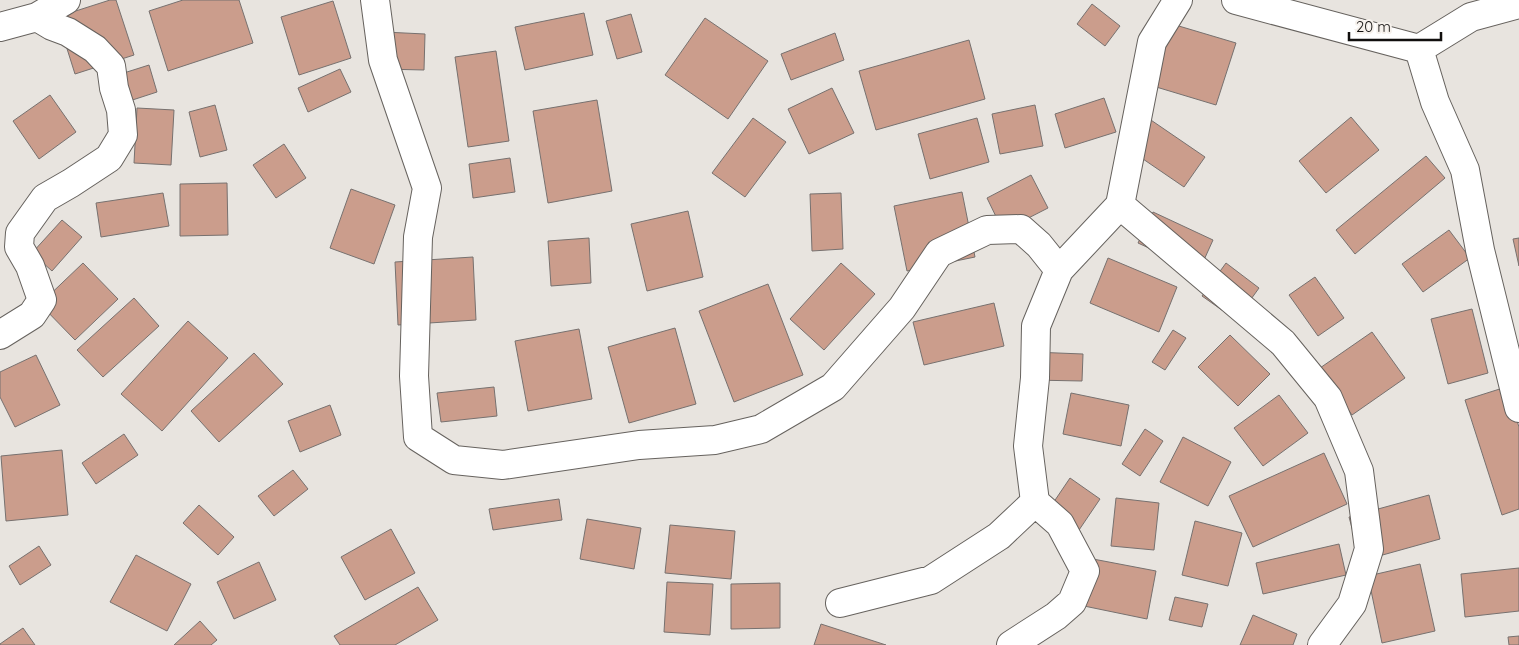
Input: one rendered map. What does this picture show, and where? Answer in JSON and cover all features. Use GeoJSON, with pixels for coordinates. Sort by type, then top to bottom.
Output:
{"type":"FeatureCollection","features":[{"type":"Feature","properties":{"kind":"street"},"geometry":{"type":"LineString","coordinates":[[0,27],[37,17],[66,0]]}},
{"type":"Feature","properties":{"kind":"street"},"geometry":{"type":"LineString","coordinates":[[375,0],[383,60],[427,188],[418,237],[414,376],[418,437],[454,460],[503,465],[639,445],[715,440],[761,429],[833,387],[902,308],[940,253],[987,230],[1021,229],[1039,245],[1059,270]]}},
{"type":"Feature","properties":{"kind":"street"},"geometry":{"type":"LineString","coordinates":[[1011,645],[1056,616],[1072,602],[1085,571],[1060,524],[1035,502],[1028,446],[1035,378],[1036,326],[1059,270],[1120,205],[1152,42],[1178,0]]}},
{"type":"Feature","properties":{"kind":"street"},"geometry":{"type":"LineString","coordinates":[[1236,0],[1419,49],[1471,17],[1519,4]]}},
{"type":"Feature","properties":{"kind":"street"},"geometry":{"type":"LineString","coordinates":[[0,335],[32,315],[42,300],[30,266],[19,247],[20,233],[45,198],[72,183],[109,158],[123,135],[121,110],[114,88],[111,66],[95,49],[68,32],[52,26],[37,17]]}},
{"type":"Feature","properties":{"kind":"street"},"geometry":{"type":"LineString","coordinates":[[1419,49],[1435,102],[1465,170],[1480,250],[1519,408]]}},
{"type":"Feature","properties":{"kind":"street"},"geometry":{"type":"LineString","coordinates":[[1120,205],[1283,343],[1328,398],[1359,471],[1370,549],[1352,604],[1322,645]]}},
{"type":"Feature","properties":{"kind":"street"},"geometry":{"type":"LineString","coordinates":[[840,603],[931,580],[999,536],[1035,502]]}},
{"type":"Feature","properties":{"kind":"building"},"geometry":{"type":"Polygon","coordinates":[[[110,0],[116,0],[134,55],[75,74],[57,17],[110,0]]]}},
{"type":"Feature","properties":{"kind":"building"},"geometry":{"type":"Polygon","coordinates":[[[183,0],[239,0],[253,43],[168,71],[149,11],[183,0]]]}},
{"type":"Feature","properties":{"kind":"building"},"geometry":{"type":"Polygon","coordinates":[[[333,1],[351,58],[299,75],[281,17],[333,1]]]}},
{"type":"Feature","properties":{"kind":"building"},"geometry":{"type":"Polygon","coordinates":[[[1092,4],[1120,26],[1105,46],[1077,24],[1092,4]]]}},
{"type":"Feature","properties":{"kind":"building"},"geometry":{"type":"Polygon","coordinates":[[[584,13],[593,55],[525,70],[515,27],[584,13]]]}},
{"type":"Feature","properties":{"kind":"building"},"geometry":{"type":"Polygon","coordinates":[[[631,14],[642,52],[617,59],[606,21],[631,14]]]}},
{"type":"Feature","properties":{"kind":"building"},"geometry":{"type":"Polygon","coordinates":[[[705,18],[768,61],[728,119],[665,75],[705,18]]]}},
{"type":"Feature","properties":{"kind":"building"},"geometry":{"type":"Polygon","coordinates":[[[1162,21],[1236,43],[1216,105],[1143,83],[1162,21]]]}},
{"type":"Feature","properties":{"kind":"building"},"geometry":{"type":"Polygon","coordinates":[[[384,32],[425,34],[424,70],[382,69],[384,32]]]}},
{"type":"Feature","properties":{"kind":"building"},"geometry":{"type":"Polygon","coordinates":[[[835,33],[844,60],[791,80],[781,54],[835,33]]]}},
{"type":"Feature","properties":{"kind":"building"},"geometry":{"type":"Polygon","coordinates":[[[969,40],[985,99],[876,130],[859,71],[969,40]]]}},
{"type":"Feature","properties":{"kind":"building"},"geometry":{"type":"Polygon","coordinates":[[[496,51],[509,141],[468,147],[455,57],[496,51]]]}},
{"type":"Feature","properties":{"kind":"building"},"geometry":{"type":"Polygon","coordinates":[[[149,65],[157,92],[114,106],[105,79],[149,65]]]}},
{"type":"Feature","properties":{"kind":"building"},"geometry":{"type":"Polygon","coordinates":[[[340,69],[351,92],[308,112],[298,88],[340,69]]]}},
{"type":"Feature","properties":{"kind":"building"},"geometry":{"type":"Polygon","coordinates":[[[832,88],[854,133],[809,154],[788,109],[832,88]]]}},
{"type":"Feature","properties":{"kind":"building"},"geometry":{"type":"Polygon","coordinates":[[[50,95],[76,132],[39,159],[13,121],[50,95]]]}},
{"type":"Feature","properties":{"kind":"building"},"geometry":{"type":"Polygon","coordinates":[[[1104,98],[1116,132],[1065,148],[1055,114],[1104,98]]]}},
{"type":"Feature","properties":{"kind":"building"},"geometry":{"type":"Polygon","coordinates":[[[597,100],[612,191],[548,203],[533,111],[597,100]]]}},
{"type":"Feature","properties":{"kind":"building"},"geometry":{"type":"Polygon","coordinates":[[[215,105],[227,150],[200,157],[189,112],[215,105]]]}},
{"type":"Feature","properties":{"kind":"building"},"geometry":{"type":"Polygon","coordinates":[[[1035,105],[1043,146],[1000,154],[992,114],[1035,105]]]}},
{"type":"Feature","properties":{"kind":"building"},"geometry":{"type":"Polygon","coordinates":[[[137,108],[174,110],[171,165],[134,163],[137,108]]]}},
{"type":"Feature","properties":{"kind":"building"},"geometry":{"type":"Polygon","coordinates":[[[1145,116],[1205,157],[1184,187],[1124,146],[1145,116]]]}},
{"type":"Feature","properties":{"kind":"building"},"geometry":{"type":"Polygon","coordinates":[[[1351,117],[1379,150],[1326,193],[1299,161],[1351,117]]]}},
{"type":"Feature","properties":{"kind":"building"},"geometry":{"type":"Polygon","coordinates":[[[753,118],[786,142],[745,197],[712,173],[753,118]]]}},
{"type":"Feature","properties":{"kind":"building"},"geometry":{"type":"Polygon","coordinates":[[[977,118],[989,162],[930,179],[918,134],[977,118]]]}},
{"type":"Feature","properties":{"kind":"building"},"geometry":{"type":"Polygon","coordinates":[[[284,144],[306,178],[276,198],[253,165],[284,144]]]}},
{"type":"Feature","properties":{"kind":"building"},"geometry":{"type":"Polygon","coordinates":[[[1426,156],[1445,178],[1355,254],[1336,230],[1426,156]]]}},
{"type":"Feature","properties":{"kind":"building"},"geometry":{"type":"Polygon","coordinates":[[[510,158],[515,192],[473,198],[469,164],[510,158]]]}},
{"type":"Feature","properties":{"kind":"building"},"geometry":{"type":"Polygon","coordinates":[[[1031,175],[1048,208],[1003,231],[987,198],[1031,175]]]}},
{"type":"Feature","properties":{"kind":"building"},"geometry":{"type":"Polygon","coordinates":[[[227,183],[228,235],[180,236],[180,184],[227,183]]]}},
{"type":"Feature","properties":{"kind":"building"},"geometry":{"type":"Polygon","coordinates":[[[351,189],[395,205],[374,264],[330,248],[351,189]]]}},
{"type":"Feature","properties":{"kind":"building"},"geometry":{"type":"Polygon","coordinates":[[[962,192],[975,257],[907,271],[894,206],[962,192]]]}},
{"type":"Feature","properties":{"kind":"building"},"geometry":{"type":"Polygon","coordinates":[[[163,193],[169,226],[101,237],[96,203],[163,193]]]}},
{"type":"Feature","properties":{"kind":"building"},"geometry":{"type":"Polygon","coordinates":[[[841,193],[843,249],[812,251],[810,194],[841,193]]]}},
{"type":"Feature","properties":{"kind":"building"},"geometry":{"type":"Polygon","coordinates":[[[688,211],[703,277],[647,291],[631,224],[688,211]]]}},
{"type":"Feature","properties":{"kind":"building"},"geometry":{"type":"Polygon","coordinates":[[[1153,212],[1213,240],[1199,271],[1138,243],[1153,212]]]}},
{"type":"Feature","properties":{"kind":"building"},"geometry":{"type":"Polygon","coordinates":[[[62,220],[82,237],[52,271],[32,253],[62,220]]]}},
{"type":"Feature","properties":{"kind":"building"},"geometry":{"type":"Polygon","coordinates":[[[1449,230],[1470,258],[1423,292],[1402,264],[1449,230]]]}},
{"type":"Feature","properties":{"kind":"building"},"geometry":{"type":"Polygon","coordinates":[[[589,238],[591,283],[551,286],[548,241],[589,238]]]}},
{"type":"Feature","properties":{"kind":"building"},"geometry":{"type":"Polygon","coordinates":[[[1519,238],[1519,266],[1513,239],[1519,238]]]}},
{"type":"Feature","properties":{"kind":"building"},"geometry":{"type":"Polygon","coordinates":[[[473,257],[476,320],[398,325],[395,262],[473,257]]]}},
{"type":"Feature","properties":{"kind":"building"},"geometry":{"type":"Polygon","coordinates":[[[1108,258],[1177,287],[1159,332],[1090,303],[1108,258]]]}},
{"type":"Feature","properties":{"kind":"building"},"geometry":{"type":"Polygon","coordinates":[[[83,263],[118,299],[75,340],[40,304],[83,263]]]}},
{"type":"Feature","properties":{"kind":"building"},"geometry":{"type":"Polygon","coordinates":[[[841,263],[875,294],[824,350],[790,319],[841,263]]]}},
{"type":"Feature","properties":{"kind":"building"},"geometry":{"type":"Polygon","coordinates":[[[1226,263],[1259,288],[1236,320],[1202,296],[1226,263]]]}},
{"type":"Feature","properties":{"kind":"building"},"geometry":{"type":"Polygon","coordinates":[[[1315,277],[1344,318],[1318,336],[1289,295],[1315,277]]]}},
{"type":"Feature","properties":{"kind":"building"},"geometry":{"type":"Polygon","coordinates":[[[768,284],[803,375],[734,402],[699,311],[768,284]]]}},
{"type":"Feature","properties":{"kind":"building"},"geometry":{"type":"Polygon","coordinates":[[[134,298],[159,326],[103,377],[77,350],[134,298]]]}},
{"type":"Feature","properties":{"kind":"building"},"geometry":{"type":"Polygon","coordinates":[[[994,303],[1004,346],[924,365],[913,322],[994,303]]]}},
{"type":"Feature","properties":{"kind":"building"},"geometry":{"type":"Polygon","coordinates":[[[1472,309],[1488,373],[1448,384],[1431,319],[1472,309]]]}},
{"type":"Feature","properties":{"kind":"building"},"geometry":{"type":"Polygon","coordinates":[[[188,321],[228,358],[162,431],[121,394],[188,321]]]}},
{"type":"Feature","properties":{"kind":"building"},"geometry":{"type":"Polygon","coordinates":[[[675,328],[696,404],[629,423],[608,347],[675,328]]]}},
{"type":"Feature","properties":{"kind":"building"},"geometry":{"type":"Polygon","coordinates":[[[579,329],[592,399],[528,411],[515,341],[579,329]]]}},
{"type":"Feature","properties":{"kind":"building"},"geometry":{"type":"Polygon","coordinates":[[[1173,330],[1186,338],[1165,370],[1152,362],[1173,330]]]}},
{"type":"Feature","properties":{"kind":"building"},"geometry":{"type":"Polygon","coordinates":[[[1372,332],[1405,378],[1352,415],[1320,368],[1372,332]]]}},
{"type":"Feature","properties":{"kind":"building"},"geometry":{"type":"Polygon","coordinates":[[[1230,335],[1270,374],[1238,406],[1198,367],[1230,335]]]}},
{"type":"Feature","properties":{"kind":"building"},"geometry":{"type":"Polygon","coordinates":[[[1033,352],[1083,354],[1082,381],[1032,380],[1033,352]]]}},
{"type":"Feature","properties":{"kind":"building"},"geometry":{"type":"Polygon","coordinates":[[[254,353],[283,384],[219,442],[191,411],[254,353]]]}},
{"type":"Feature","properties":{"kind":"building"},"geometry":{"type":"Polygon","coordinates":[[[36,355],[60,405],[15,427],[0,397],[0,372],[36,355]]]}},
{"type":"Feature","properties":{"kind":"building"},"geometry":{"type":"Polygon","coordinates":[[[494,387],[497,416],[441,422],[437,393],[494,387]]]}},
{"type":"Feature","properties":{"kind":"building"},"geometry":{"type":"Polygon","coordinates":[[[1506,387],[1519,427],[1519,509],[1502,515],[1465,400],[1506,387]]]}},
{"type":"Feature","properties":{"kind":"building"},"geometry":{"type":"Polygon","coordinates":[[[1071,393],[1129,405],[1121,446],[1063,434],[1071,393]]]}},
{"type":"Feature","properties":{"kind":"building"},"geometry":{"type":"Polygon","coordinates":[[[1279,395],[1308,433],[1263,466],[1234,428],[1279,395]]]}},
{"type":"Feature","properties":{"kind":"building"},"geometry":{"type":"Polygon","coordinates":[[[330,405],[341,435],[300,452],[288,421],[330,405]]]}},
{"type":"Feature","properties":{"kind":"building"},"geometry":{"type":"Polygon","coordinates":[[[1145,429],[1163,441],[1140,476],[1122,464],[1145,429]]]}},
{"type":"Feature","properties":{"kind":"building"},"geometry":{"type":"Polygon","coordinates":[[[124,434],[138,455],[96,484],[82,463],[124,434]]]}},
{"type":"Feature","properties":{"kind":"building"},"geometry":{"type":"Polygon","coordinates":[[[1183,437],[1231,462],[1208,506],[1160,482],[1183,437]]]}},
{"type":"Feature","properties":{"kind":"building"},"geometry":{"type":"Polygon","coordinates":[[[62,450],[68,515],[6,521],[1,456],[62,450]]]}},
{"type":"Feature","properties":{"kind":"building"},"geometry":{"type":"Polygon","coordinates":[[[1324,453],[1347,504],[1253,547],[1229,496],[1324,453]]]}},
{"type":"Feature","properties":{"kind":"building"},"geometry":{"type":"Polygon","coordinates":[[[293,470],[308,489],[274,516],[258,496],[293,470]]]}},
{"type":"Feature","properties":{"kind":"building"},"geometry":{"type":"Polygon","coordinates":[[[1070,478],[1100,499],[1077,533],[1047,512],[1070,478]]]}},
{"type":"Feature","properties":{"kind":"building"},"geometry":{"type":"Polygon","coordinates":[[[1429,495],[1440,539],[1361,561],[1349,517],[1429,495]]]}},
{"type":"Feature","properties":{"kind":"building"},"geometry":{"type":"Polygon","coordinates":[[[1116,498],[1159,503],[1154,550],[1111,546],[1116,498]]]}},
{"type":"Feature","properties":{"kind":"building"},"geometry":{"type":"Polygon","coordinates":[[[559,499],[562,520],[493,530],[489,509],[559,499]]]}},
{"type":"Feature","properties":{"kind":"building"},"geometry":{"type":"Polygon","coordinates":[[[199,505],[234,537],[218,555],[183,523],[199,505]]]}},
{"type":"Feature","properties":{"kind":"building"},"geometry":{"type":"Polygon","coordinates":[[[587,519],[641,528],[634,569],[580,559],[587,519]]]}},
{"type":"Feature","properties":{"kind":"building"},"geometry":{"type":"Polygon","coordinates":[[[1195,521],[1242,533],[1228,586],[1182,575],[1195,521]]]}},
{"type":"Feature","properties":{"kind":"building"},"geometry":{"type":"Polygon","coordinates":[[[670,525],[735,531],[731,579],[665,573],[670,525]]]}},
{"type":"Feature","properties":{"kind":"building"},"geometry":{"type":"Polygon","coordinates":[[[391,529],[415,573],[365,600],[341,557],[391,529]]]}},
{"type":"Feature","properties":{"kind":"building"},"geometry":{"type":"Polygon","coordinates":[[[1339,544],[1346,575],[1263,594],[1256,563],[1339,544]]]}},
{"type":"Feature","properties":{"kind":"building"},"geometry":{"type":"Polygon","coordinates":[[[39,546],[51,565],[20,585],[9,566],[39,546]]]}},
{"type":"Feature","properties":{"kind":"building"},"geometry":{"type":"Polygon","coordinates":[[[136,555],[191,584],[167,631],[110,602],[136,555]]]}},
{"type":"Feature","properties":{"kind":"building"},"geometry":{"type":"Polygon","coordinates":[[[1093,559],[1156,571],[1147,619],[1084,606],[1093,559]]]}},
{"type":"Feature","properties":{"kind":"building"},"geometry":{"type":"Polygon","coordinates":[[[259,562],[276,600],[234,619],[217,582],[259,562]]]}},
{"type":"Feature","properties":{"kind":"building"},"geometry":{"type":"Polygon","coordinates":[[[1420,564],[1435,631],[1382,643],[1368,576],[1420,564]]]}},
{"type":"Feature","properties":{"kind":"building"},"geometry":{"type":"Polygon","coordinates":[[[1519,568],[1519,611],[1465,617],[1461,574],[1519,568]]]}},
{"type":"Feature","properties":{"kind":"building"},"geometry":{"type":"Polygon","coordinates":[[[667,582],[713,584],[710,635],[664,632],[667,582]]]}},
{"type":"Feature","properties":{"kind":"building"},"geometry":{"type":"Polygon","coordinates":[[[780,583],[780,628],[731,629],[731,584],[780,583]]]}},
{"type":"Feature","properties":{"kind":"building"},"geometry":{"type":"Polygon","coordinates":[[[418,587],[438,620],[395,645],[340,645],[334,636],[418,587]]]}},
{"type":"Feature","properties":{"kind":"building"},"geometry":{"type":"Polygon","coordinates":[[[1175,597],[1208,604],[1202,627],[1169,620],[1175,597]]]}},
{"type":"Feature","properties":{"kind":"building"},"geometry":{"type":"Polygon","coordinates":[[[1253,615],[1297,634],[1293,645],[1240,645],[1253,615]]]}},
{"type":"Feature","properties":{"kind":"building"},"geometry":{"type":"Polygon","coordinates":[[[200,621],[217,640],[211,645],[174,645],[200,621]]]}},
{"type":"Feature","properties":{"kind":"building"},"geometry":{"type":"Polygon","coordinates":[[[821,624],[886,645],[814,645],[821,624]]]}},
{"type":"Feature","properties":{"kind":"building"},"geometry":{"type":"Polygon","coordinates":[[[23,628],[35,645],[0,645],[0,644],[23,628]]]}},
{"type":"Feature","properties":{"kind":"building"},"geometry":{"type":"Polygon","coordinates":[[[1519,636],[1519,645],[1509,645],[1508,637],[1519,636]]]}}]}
